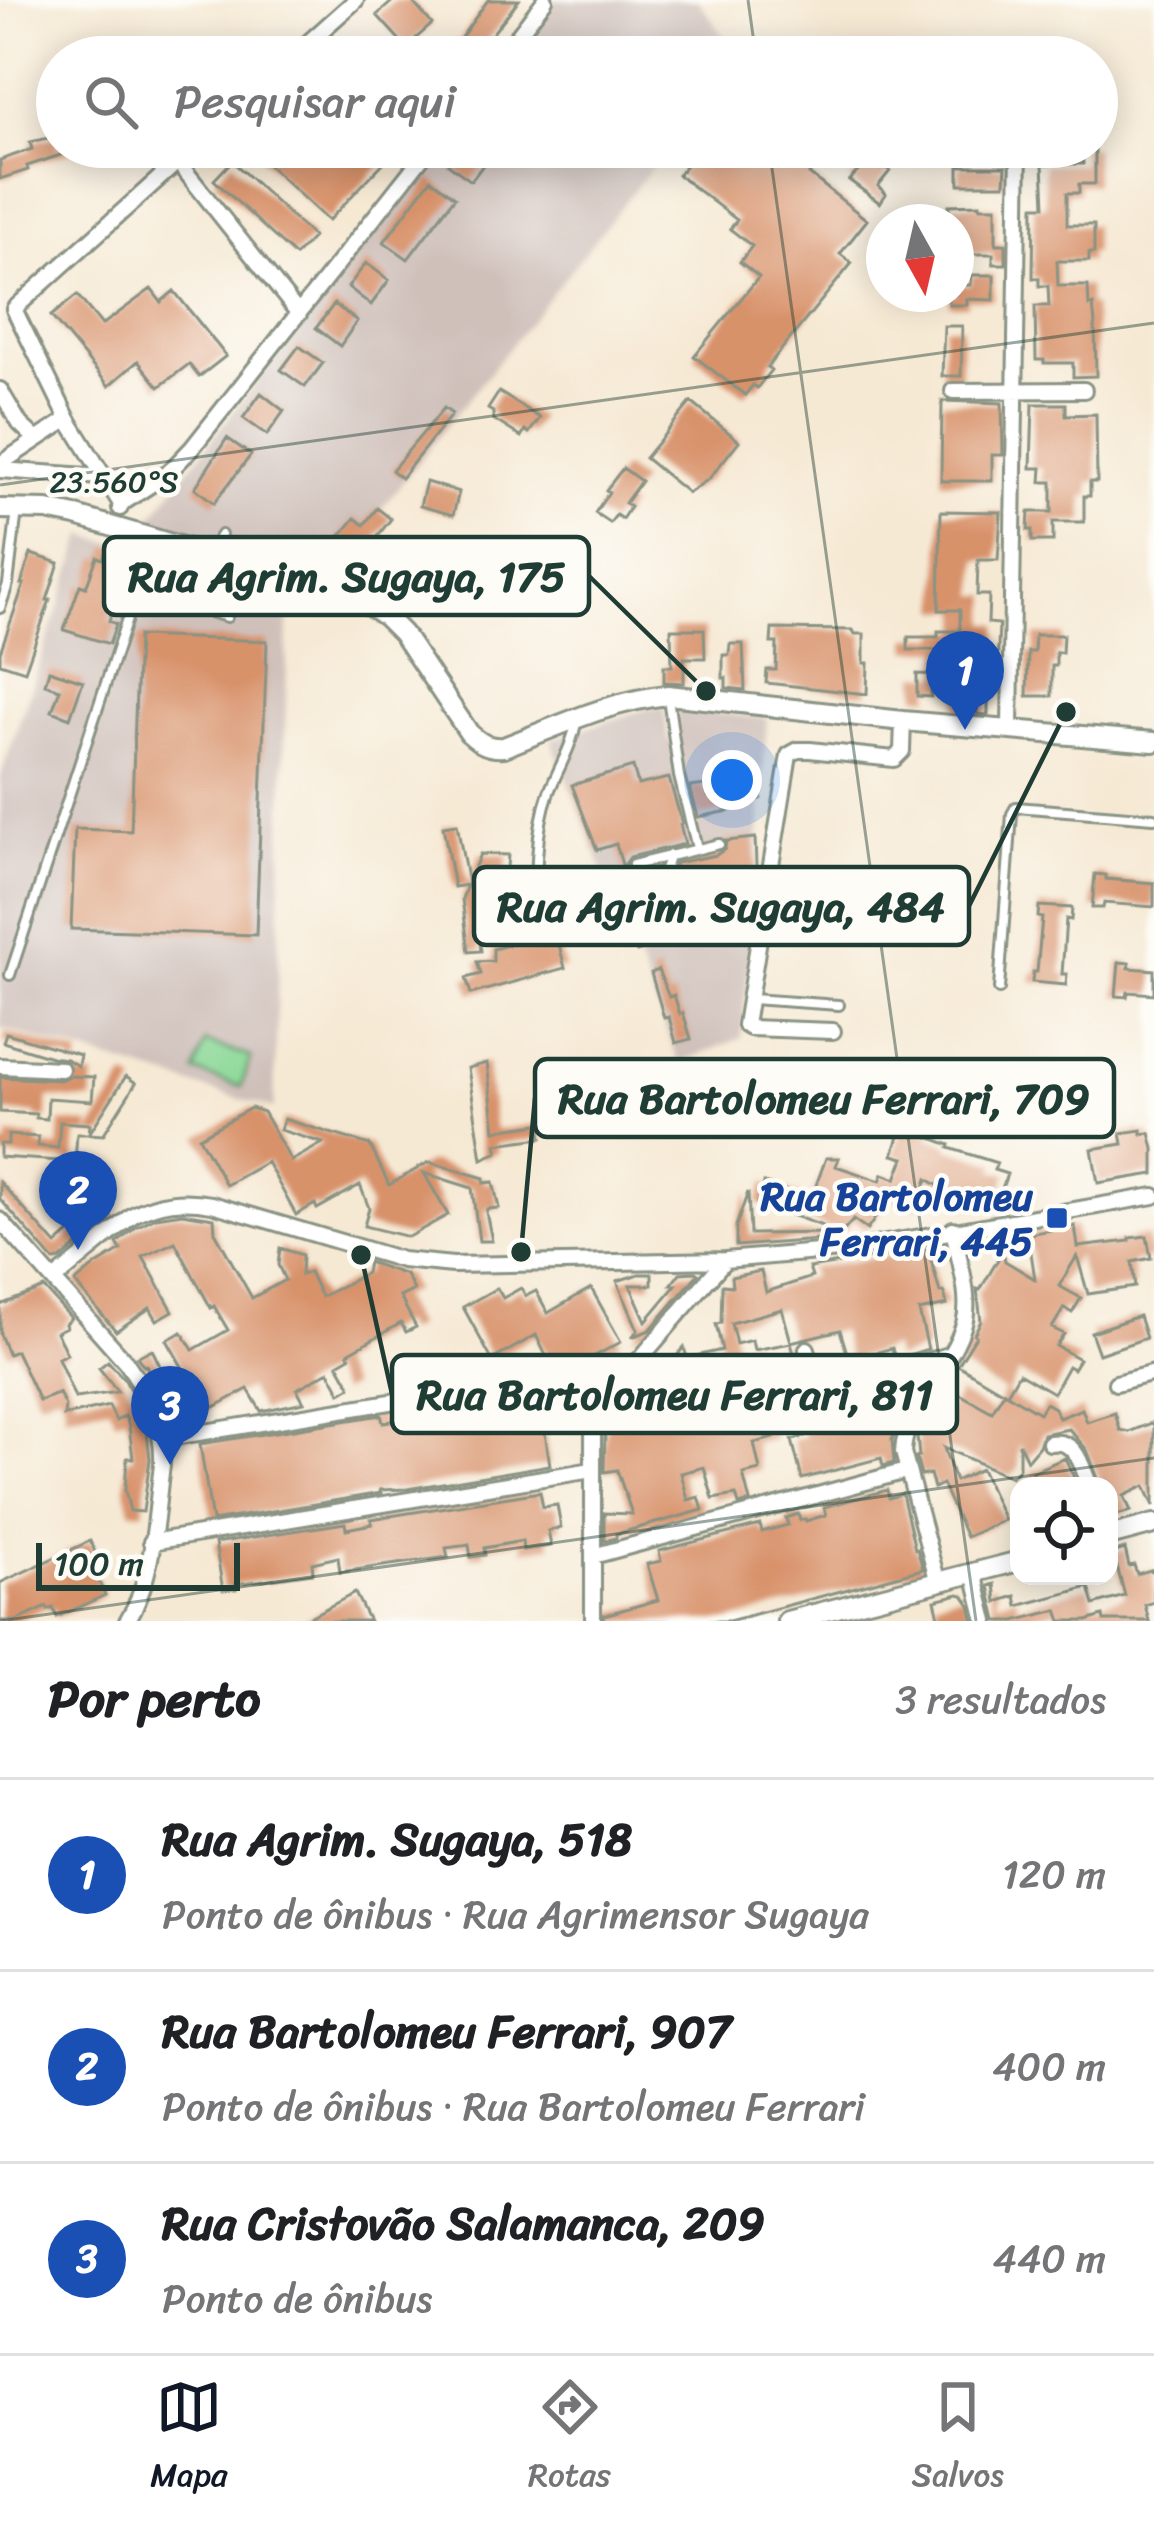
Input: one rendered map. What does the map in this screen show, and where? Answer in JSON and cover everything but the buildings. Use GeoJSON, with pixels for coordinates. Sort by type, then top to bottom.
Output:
{"type":"FeatureCollection","features":[{"type":"Feature","properties":{"kind":"main road"},"geometry":{"type":"LineString","coordinates":[[9,509],[117,516],[154,539],[348,597],[385,616],[402,633],[469,734],[482,745],[504,747],[637,698],[668,695],[1154,742]]}},
{"type":"Feature","properties":{"kind":"main road"},"geometry":{"type":"LineString","coordinates":[[1118,1532],[1154,1524]]}},
{"type":"Feature","properties":{"kind":"main road"},"geometry":{"type":"LineString","coordinates":[[787,1621],[1010,1563]]}},
{"type":"Feature","properties":{"kind":"street"},"geometry":{"type":"LineString","coordinates":[[316,36],[356,0]]}},
{"type":"Feature","properties":{"kind":"street"},"geometry":{"type":"LineString","coordinates":[[517,36],[545,0]]}},
{"type":"Feature","properties":{"kind":"street"},"geometry":{"type":"LineString","coordinates":[[171,168],[5,310],[102,476],[117,516],[192,448],[414,168]]}},
{"type":"Feature","properties":{"kind":"street"},"geometry":{"type":"LineString","coordinates":[[183,168],[299,314]]}},
{"type":"Feature","properties":{"kind":"street"},"geometry":{"type":"LineString","coordinates":[[1010,728],[1019,168]]}},
{"type":"Feature","properties":{"kind":"street"},"geometry":{"type":"LineString","coordinates":[[0,390],[35,440]]}},
{"type":"Feature","properties":{"kind":"street"},"geometry":{"type":"LineString","coordinates":[[953,391],[1084,390]]}},
{"type":"Feature","properties":{"kind":"street"},"geometry":{"type":"LineString","coordinates":[[0,467],[68,419]]}},
{"type":"Feature","properties":{"kind":"street"},"geometry":{"type":"LineString","coordinates":[[0,467],[102,476]]}},
{"type":"Feature","properties":{"kind":"street"},"geometry":{"type":"LineString","coordinates":[[833,1031],[745,1025],[789,754],[810,750],[894,760],[902,751],[903,721]]}},
{"type":"Feature","properties":{"kind":"street"},"geometry":{"type":"LineString","coordinates":[[0,1066],[62,1069]]}},
{"type":"Feature","properties":{"kind":"street"},"geometry":{"type":"LineString","coordinates":[[55,1280],[133,1215],[168,1202],[212,1204],[426,1264],[725,1260],[852,1249],[1154,1196]]}},
{"type":"Feature","properties":{"kind":"street"},"geometry":{"type":"LineString","coordinates":[[0,1220],[126,1361],[152,1403],[162,1465],[146,1580],[127,1621]]}},
{"type":"Feature","properties":{"kind":"street"},"geometry":{"type":"LineString","coordinates":[[938,1582],[903,1452],[912,1416],[963,1326],[966,1310],[953,1229]]}},
{"type":"Feature","properties":{"kind":"street"},"geometry":{"type":"LineString","coordinates":[[593,1621],[592,1435],[599,1412],[725,1260]]}},
{"type":"Feature","properties":{"kind":"street"},"geometry":{"type":"LineString","coordinates":[[807,1349],[815,1381],[829,1391],[948,1355]]}},
{"type":"Feature","properties":{"kind":"street"},"geometry":{"type":"LineString","coordinates":[[1116,1383],[1154,1373]]}},
{"type":"Feature","properties":{"kind":"street"},"geometry":{"type":"LineString","coordinates":[[161,1439],[539,1378]]}},
{"type":"Feature","properties":{"kind":"street"},"geometry":{"type":"LineString","coordinates":[[1050,1443],[1070,1445],[1086,1477]]}},
{"type":"Feature","properties":{"kind":"street"},"geometry":{"type":"LineString","coordinates":[[151,1542],[592,1470]]}},
{"type":"Feature","properties":{"kind":"street"},"geometry":{"type":"LineString","coordinates":[[593,1556],[906,1471]]}},
{"type":"Feature","properties":{"kind":"street"},"geometry":{"type":"LineString","coordinates":[[974,1573],[986,1621]]}},
{"type":"Feature","properties":{"kind":"lane"},"geometry":{"type":"LineString","coordinates":[[0,608],[8,584],[9,509]]}},
{"type":"Feature","properties":{"kind":"lane"},"geometry":{"type":"LineString","coordinates":[[208,555],[221,535]]}},
{"type":"Feature","properties":{"kind":"lane"},"geometry":{"type":"LineString","coordinates":[[10,975],[154,539]]}},
{"type":"Feature","properties":{"kind":"lane"},"geometry":{"type":"LineString","coordinates":[[136,591],[227,616]]}},
{"type":"Feature","properties":{"kind":"lane"},"geometry":{"type":"LineString","coordinates":[[668,695],[679,776],[698,848]]}},
{"type":"Feature","properties":{"kind":"lane"},"geometry":{"type":"LineString","coordinates":[[537,928],[543,817],[573,741],[577,718]]}},
{"type":"Feature","properties":{"kind":"lane"},"geometry":{"type":"LineString","coordinates":[[999,989],[1016,807],[1154,818]]}},
{"type":"Feature","properties":{"kind":"lane"},"geometry":{"type":"LineString","coordinates":[[633,865],[719,844]]}},
{"type":"Feature","properties":{"kind":"lane"},"geometry":{"type":"LineString","coordinates":[[658,891],[670,854]]}},
{"type":"Feature","properties":{"kind":"lane"},"geometry":{"type":"LineString","coordinates":[[768,883],[820,887]]}},
{"type":"Feature","properties":{"kind":"lane"},"geometry":{"type":"LineString","coordinates":[[762,921],[802,926]]}},
{"type":"Feature","properties":{"kind":"lane"},"geometry":{"type":"LineString","coordinates":[[749,999],[839,1005]]}},
{"type":"Feature","properties":{"kind":"shaded area"},"geometry":{"type":"Polygon","coordinates":[[[553,0],[698,0],[724,36],[525,36],[553,0]]]}},
{"type":"Feature","properties":{"kind":"shaded area"},"geometry":{"type":"Polygon","coordinates":[[[423,168],[651,168],[325,580],[146,524],[423,168]]]}},
{"type":"Feature","properties":{"kind":"shaded area"},"geometry":{"type":"Polygon","coordinates":[[[84,535],[289,594],[274,1109],[0,1028],[0,778],[84,535]]]}},
{"type":"Feature","properties":{"kind":"shaded area"},"geometry":{"type":"Polygon","coordinates":[[[650,708],[664,709],[668,741],[679,739],[676,710],[767,718],[741,1038],[679,1063],[551,739],[650,708]]]}},
{"type":"Feature","properties":{"kind":"green space"},"geometry":{"type":"Polygon","coordinates":[[[205,1042],[251,1057],[241,1087],[195,1072],[205,1042]]]}},
{"type":"Feature","properties":{"kind":"place","name":"Rua Agrim. Sugaya, 175"},"geometry":{"type":"Point","coordinates":[706,691]}},
{"type":"Feature","properties":{"kind":"place","name":"Rua Agrim. Sugaya, 484"},"geometry":{"type":"Point","coordinates":[1066,712]}},
{"type":"Feature","properties":{"kind":"place","name":"Rua Agrim. Sugaya, 518"},"geometry":{"type":"Point","coordinates":[965,730]}},
{"type":"Feature","properties":{"kind":"place","name":"Rua Bartolomeu Ferrari, 445"},"geometry":{"type":"Point","coordinates":[1057,1218]}},
{"type":"Feature","properties":{"kind":"place","name":"Rua Bartolomeu Ferrari, 907"},"geometry":{"type":"Point","coordinates":[78,1250]}},
{"type":"Feature","properties":{"kind":"place","name":"Rua Bartolomeu Ferrari, 709"},"geometry":{"type":"Point","coordinates":[521,1252]}},
{"type":"Feature","properties":{"kind":"place","name":"Rua Bartolomeu Ferrari, 811"},"geometry":{"type":"Point","coordinates":[361,1255]}},
{"type":"Feature","properties":{"kind":"place","name":"Rua Cristovão Salamanca, 209"},"geometry":{"type":"Point","coordinates":[170,1465]}}]}
